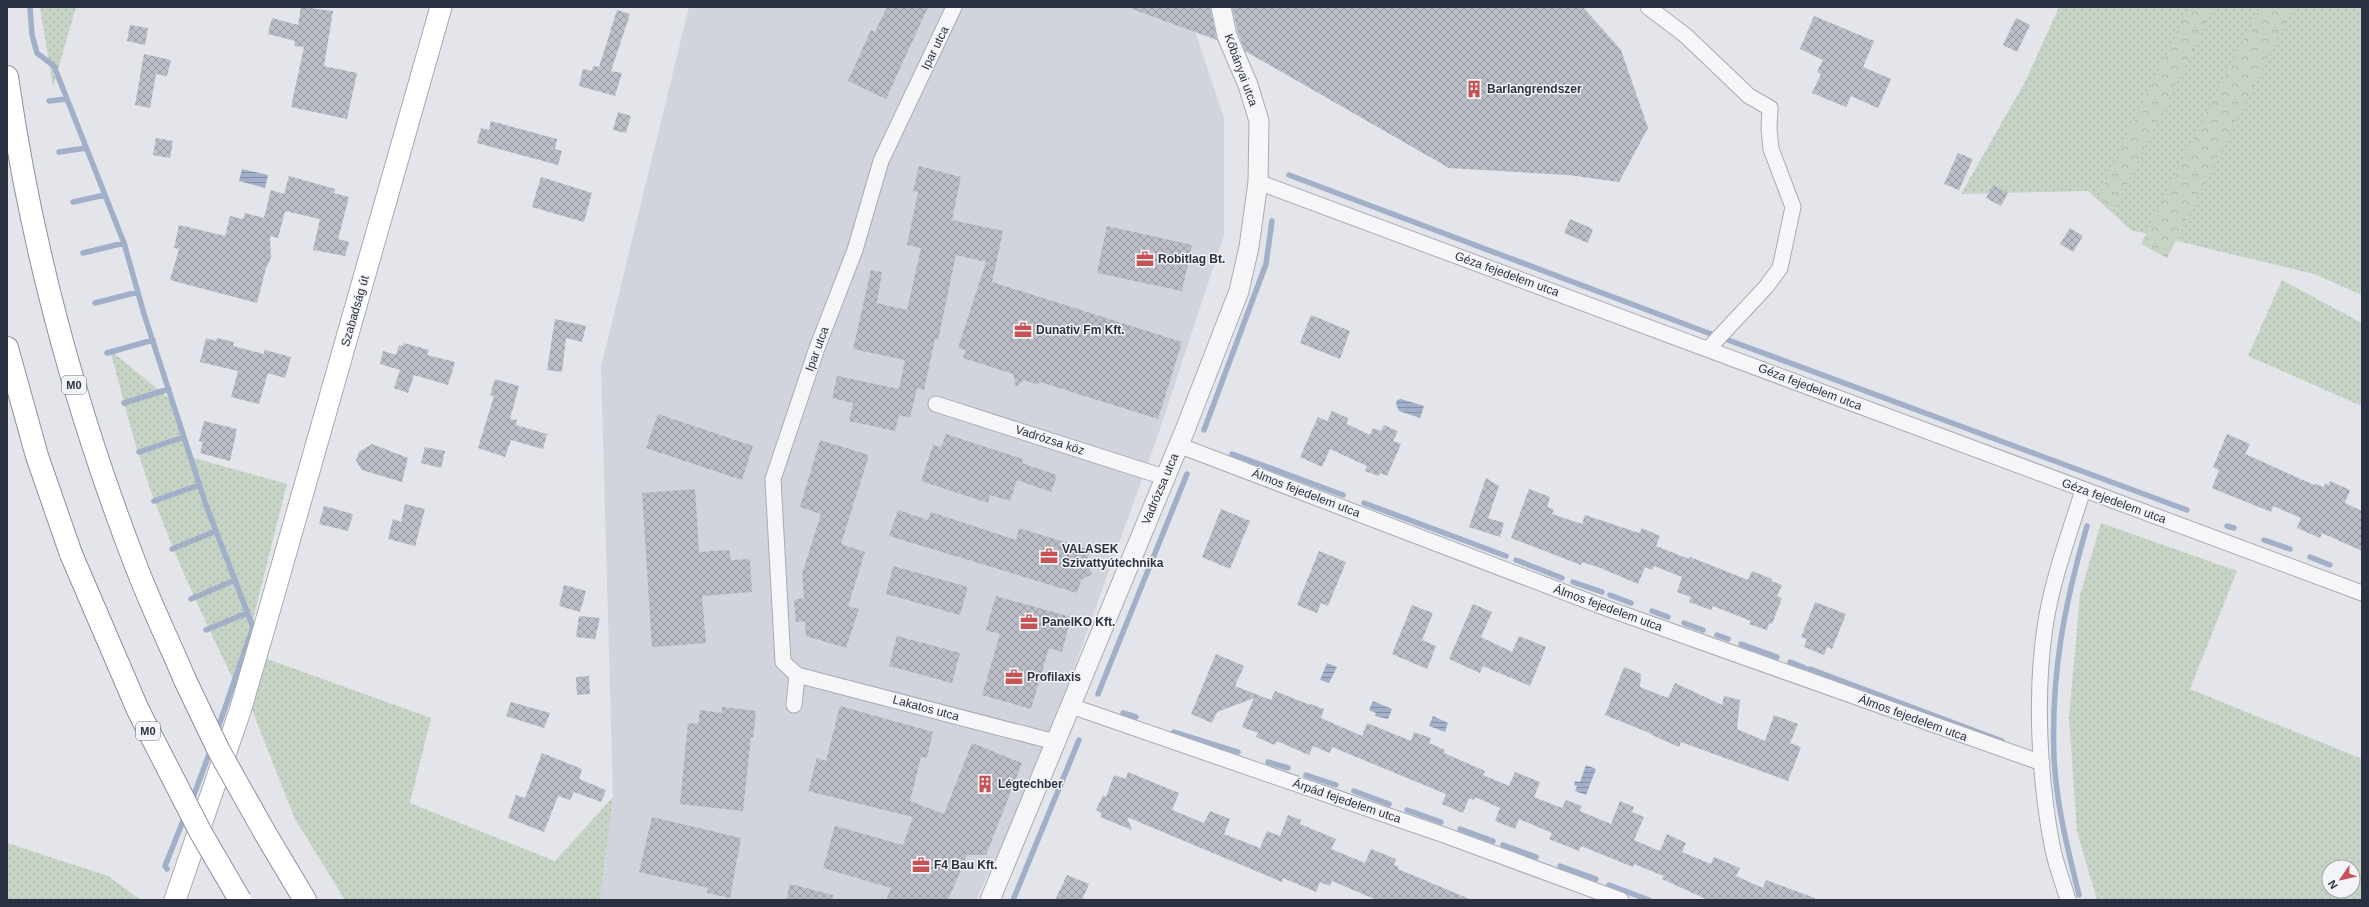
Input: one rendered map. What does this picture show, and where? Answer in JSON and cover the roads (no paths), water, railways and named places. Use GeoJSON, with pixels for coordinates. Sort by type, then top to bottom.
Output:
{"type":"FeatureCollection","features":[{"type":"Feature","properties":{"kind":"highway","name":"M0"},"geometry":{"type":"LineString","coordinates":[[7,77],[33,231],[71,375],[102,472],[137,567],[185,680],[219,751],[264,833],[305,900]]}},
{"type":"Feature","properties":{"kind":"highway","name":"M0"},"geometry":{"type":"LineString","coordinates":[[7,348],[37,456],[71,554],[142,717],[198,826],[240,900]]}},
{"type":"Feature","properties":{"kind":"main road","name":"Szabadság út"},"geometry":{"type":"LineString","coordinates":[[175,900],[240,711],[441,7]]}},
{"type":"Feature","properties":{"kind":"street","name":"Ipar utca"},"geometry":{"type":"LineString","coordinates":[[797,675],[783,662],[773,479],[817,348],[855,250],[881,161],[954,7]]}},
{"type":"Feature","properties":{"kind":"street","name":"Kőbányai utca"},"geometry":{"type":"LineString","coordinates":[[1221,7],[1227,36],[1248,85],[1259,121],[1258,182]]}},
{"type":"Feature","properties":{"kind":"street"},"geometry":{"type":"LineString","coordinates":[[1648,7],[1685,35],[1749,96],[1770,108],[1769,129],[1771,149],[1793,207],[1780,268],[1766,287],[1708,349]]}},
{"type":"Feature","properties":{"kind":"street","name":"Géza fejedelem utca"},"geometry":{"type":"LineString","coordinates":[[1258,182],[2362,593]]}},
{"type":"Feature","properties":{"kind":"street","name":"Vadrózsa utca"},"geometry":{"type":"LineString","coordinates":[[990,900],[1178,445],[1239,291],[1249,247],[1258,182]]}},
{"type":"Feature","properties":{"kind":"street","name":"Vadrózsa köz"},"geometry":{"type":"LineString","coordinates":[[936,404],[1164,477]]}},
{"type":"Feature","properties":{"kind":"street","name":"Álmos fejedelem utca"},"geometry":{"type":"LineString","coordinates":[[1178,445],[1609,609],[2042,763]]}},
{"type":"Feature","properties":{"kind":"street"},"geometry":{"type":"LineString","coordinates":[[2068,900],[2052,846],[2042,763],[2040,696],[2045,627],[2063,553],[2083,490]]}},
{"type":"Feature","properties":{"kind":"street"},"geometry":{"type":"LineString","coordinates":[[794,705],[797,675]]}},
{"type":"Feature","properties":{"kind":"street","name":"Lakatos utca"},"geometry":{"type":"LineString","coordinates":[[797,675],[1054,742]]}},
{"type":"Feature","properties":{"kind":"street","name":"Árpád fejedelem utca"},"geometry":{"type":"LineString","coordinates":[[1071,706],[1444,835],[1621,900]]}},
{"type":"Feature","properties":{"kind":"water"},"geometry":{"type":"Polygon","coordinates":[[[242,169],[268,175],[265,188],[239,181],[242,169]]]}},
{"type":"Feature","properties":{"kind":"water"},"geometry":{"type":"Polygon","coordinates":[[[1401,399],[1424,406],[1420,418],[1399,411],[1396,404],[1397,400],[1401,399]]]}},
{"type":"Feature","properties":{"kind":"water"},"geometry":{"type":"Polygon","coordinates":[[[1327,663],[1337,667],[1329,683],[1320,680],[1327,663]]]}},
{"type":"Feature","properties":{"kind":"water"},"geometry":{"type":"Polygon","coordinates":[[[1373,701],[1392,709],[1388,719],[1375,716],[1376,713],[1369,710],[1373,701]]]}},
{"type":"Feature","properties":{"kind":"water"},"geometry":{"type":"Polygon","coordinates":[[[1433,716],[1448,723],[1445,732],[1429,726],[1433,716]]]}},
{"type":"Feature","properties":{"kind":"water"},"geometry":{"type":"Polygon","coordinates":[[[1586,765],[1596,769],[1586,795],[1575,791],[1577,786],[1574,785],[1575,781],[1580,782],[1586,765]]]}},
{"type":"Feature","properties":{"kind":"waterway"},"geometry":{"type":"LineString","coordinates":[[30,7],[32,35],[37,53],[54,66],[124,243],[144,314],[206,505],[253,627],[217,731]]}},
{"type":"Feature","properties":{"kind":"waterway"},"geometry":{"type":"LineString","coordinates":[[49,101],[67,99]]}},
{"type":"Feature","properties":{"kind":"waterway"},"geometry":{"type":"LineString","coordinates":[[59,152],[86,148]]}},
{"type":"Feature","properties":{"kind":"waterway"},"geometry":{"type":"LineString","coordinates":[[1289,175],[1711,334]]}},
{"type":"Feature","properties":{"kind":"waterway"},"geometry":{"type":"LineString","coordinates":[[73,202],[105,195]]}},
{"type":"Feature","properties":{"kind":"waterway"},"geometry":{"type":"LineString","coordinates":[[1204,430],[1266,264],[1272,221]]}},
{"type":"Feature","properties":{"kind":"waterway"},"geometry":{"type":"LineString","coordinates":[[83,253],[124,243]]}},
{"type":"Feature","properties":{"kind":"waterway"},"geometry":{"type":"LineString","coordinates":[[95,303],[138,292]]}},
{"type":"Feature","properties":{"kind":"waterway"},"geometry":{"type":"LineString","coordinates":[[107,353],[153,340]]}},
{"type":"Feature","properties":{"kind":"waterway"},"geometry":{"type":"LineString","coordinates":[[1728,340],[2187,510]]}},
{"type":"Feature","properties":{"kind":"waterway"},"geometry":{"type":"LineString","coordinates":[[124,403],[169,389]]}},
{"type":"Feature","properties":{"kind":"waterway"},"geometry":{"type":"LineString","coordinates":[[139,452],[184,437]]}},
{"type":"Feature","properties":{"kind":"waterway"},"geometry":{"type":"LineString","coordinates":[[1232,454],[1343,495]]}},
{"type":"Feature","properties":{"kind":"waterway"},"geometry":{"type":"LineString","coordinates":[[1098,694],[1187,474]]}},
{"type":"Feature","properties":{"kind":"waterway"},"geometry":{"type":"LineString","coordinates":[[154,501],[199,485]]}},
{"type":"Feature","properties":{"kind":"waterway"},"geometry":{"type":"LineString","coordinates":[[1364,503],[1506,556]]}},
{"type":"Feature","properties":{"kind":"waterway"},"geometry":{"type":"LineString","coordinates":[[2079,895],[2063,827],[2057,792],[2054,757],[2054,727],[2057,669],[2061,640],[2072,584],[2087,526]]}},
{"type":"Feature","properties":{"kind":"waterway"},"geometry":{"type":"LineString","coordinates":[[2227,526],[2234,528]]}},
{"type":"Feature","properties":{"kind":"waterway"},"geometry":{"type":"LineString","coordinates":[[172,549],[216,531]]}},
{"type":"Feature","properties":{"kind":"waterway"},"geometry":{"type":"LineString","coordinates":[[2264,540],[2290,549]]}},
{"type":"Feature","properties":{"kind":"waterway"},"geometry":{"type":"LineString","coordinates":[[2310,557],[2330,565]]}},
{"type":"Feature","properties":{"kind":"waterway"},"geometry":{"type":"LineString","coordinates":[[1516,560],[1562,578]]}},
{"type":"Feature","properties":{"kind":"waterway"},"geometry":{"type":"LineString","coordinates":[[191,599],[235,580]]}},
{"type":"Feature","properties":{"kind":"waterway"},"geometry":{"type":"LineString","coordinates":[[1573,582],[1602,592]]}},
{"type":"Feature","properties":{"kind":"waterway"},"geometry":{"type":"LineString","coordinates":[[1610,595],[1631,603]]}},
{"type":"Feature","properties":{"kind":"waterway"},"geometry":{"type":"LineString","coordinates":[[1652,611],[1668,617]]}},
{"type":"Feature","properties":{"kind":"waterway"},"geometry":{"type":"LineString","coordinates":[[206,630],[247,613]]}},
{"type":"Feature","properties":{"kind":"waterway"},"geometry":{"type":"LineString","coordinates":[[1684,623],[1703,630]]}},
{"type":"Feature","properties":{"kind":"waterway"},"geometry":{"type":"LineString","coordinates":[[1717,635],[1728,639]]}},
{"type":"Feature","properties":{"kind":"waterway"},"geometry":{"type":"LineString","coordinates":[[1741,644],[1777,657]]}},
{"type":"Feature","properties":{"kind":"waterway"},"geometry":{"type":"LineString","coordinates":[[1790,662],[1805,668]]}},
{"type":"Feature","properties":{"kind":"waterway"},"geometry":{"type":"LineString","coordinates":[[1810,669],[2002,741]]}},
{"type":"Feature","properties":{"kind":"waterway"},"geometry":{"type":"LineString","coordinates":[[1123,713],[1136,717]]}},
{"type":"Feature","properties":{"kind":"waterway"},"geometry":{"type":"LineString","coordinates":[[1174,732],[1238,752]]}},
{"type":"Feature","properties":{"kind":"waterway"},"geometry":{"type":"LineString","coordinates":[[1013,900],[1079,740]]}},
{"type":"Feature","properties":{"kind":"waterway"},"geometry":{"type":"LineString","coordinates":[[192,800],[211,749]]}},
{"type":"Feature","properties":{"kind":"waterway"},"geometry":{"type":"LineString","coordinates":[[1268,762],[1288,768]]}},
{"type":"Feature","properties":{"kind":"waterway"},"geometry":{"type":"LineString","coordinates":[[1306,775],[1336,785]]}},
{"type":"Feature","properties":{"kind":"waterway"},"geometry":{"type":"LineString","coordinates":[[1354,791],[1389,804]]}},
{"type":"Feature","properties":{"kind":"waterway"},"geometry":{"type":"LineString","coordinates":[[1407,810],[1441,822]]}},
{"type":"Feature","properties":{"kind":"waterway"},"geometry":{"type":"LineString","coordinates":[[167,869],[165,866],[185,816]]}},
{"type":"Feature","properties":{"kind":"waterway"},"geometry":{"type":"LineString","coordinates":[[1460,829],[1493,841]]}},
{"type":"Feature","properties":{"kind":"waterway"},"geometry":{"type":"LineString","coordinates":[[1503,845],[1536,857]]}},
{"type":"Feature","properties":{"kind":"waterway"},"geometry":{"type":"LineString","coordinates":[[1560,866],[1596,879]]}},
{"type":"Feature","properties":{"kind":"waterway"},"geometry":{"type":"LineString","coordinates":[[1609,885],[1649,900]]}},
{"type":"Feature","properties":{"kind":"place","name":"Barlangrendszer"},"geometry":{"type":"Point","coordinates":[1474,89]}},
{"type":"Feature","properties":{"kind":"place","name":"Robitlag Bt."},"geometry":{"type":"Point","coordinates":[1145,259]}},
{"type":"Feature","properties":{"kind":"place","name":"Dunativ Fm Kft."},"geometry":{"type":"Point","coordinates":[1023,330]}},
{"type":"Feature","properties":{"kind":"place","name":"VALASEK Szivattyútechnika"},"geometry":{"type":"Point","coordinates":[1049,556]}},
{"type":"Feature","properties":{"kind":"place","name":"PanelKO Kft."},"geometry":{"type":"Point","coordinates":[1029,622]}},
{"type":"Feature","properties":{"kind":"place","name":"Profilaxis"},"geometry":{"type":"Point","coordinates":[1014,677]}},
{"type":"Feature","properties":{"kind":"place","name":"Légtechber"},"geometry":{"type":"Point","coordinates":[985,784]}},
{"type":"Feature","properties":{"kind":"place","name":"F4 Bau Kft."},"geometry":{"type":"Point","coordinates":[921,865]}}]}
